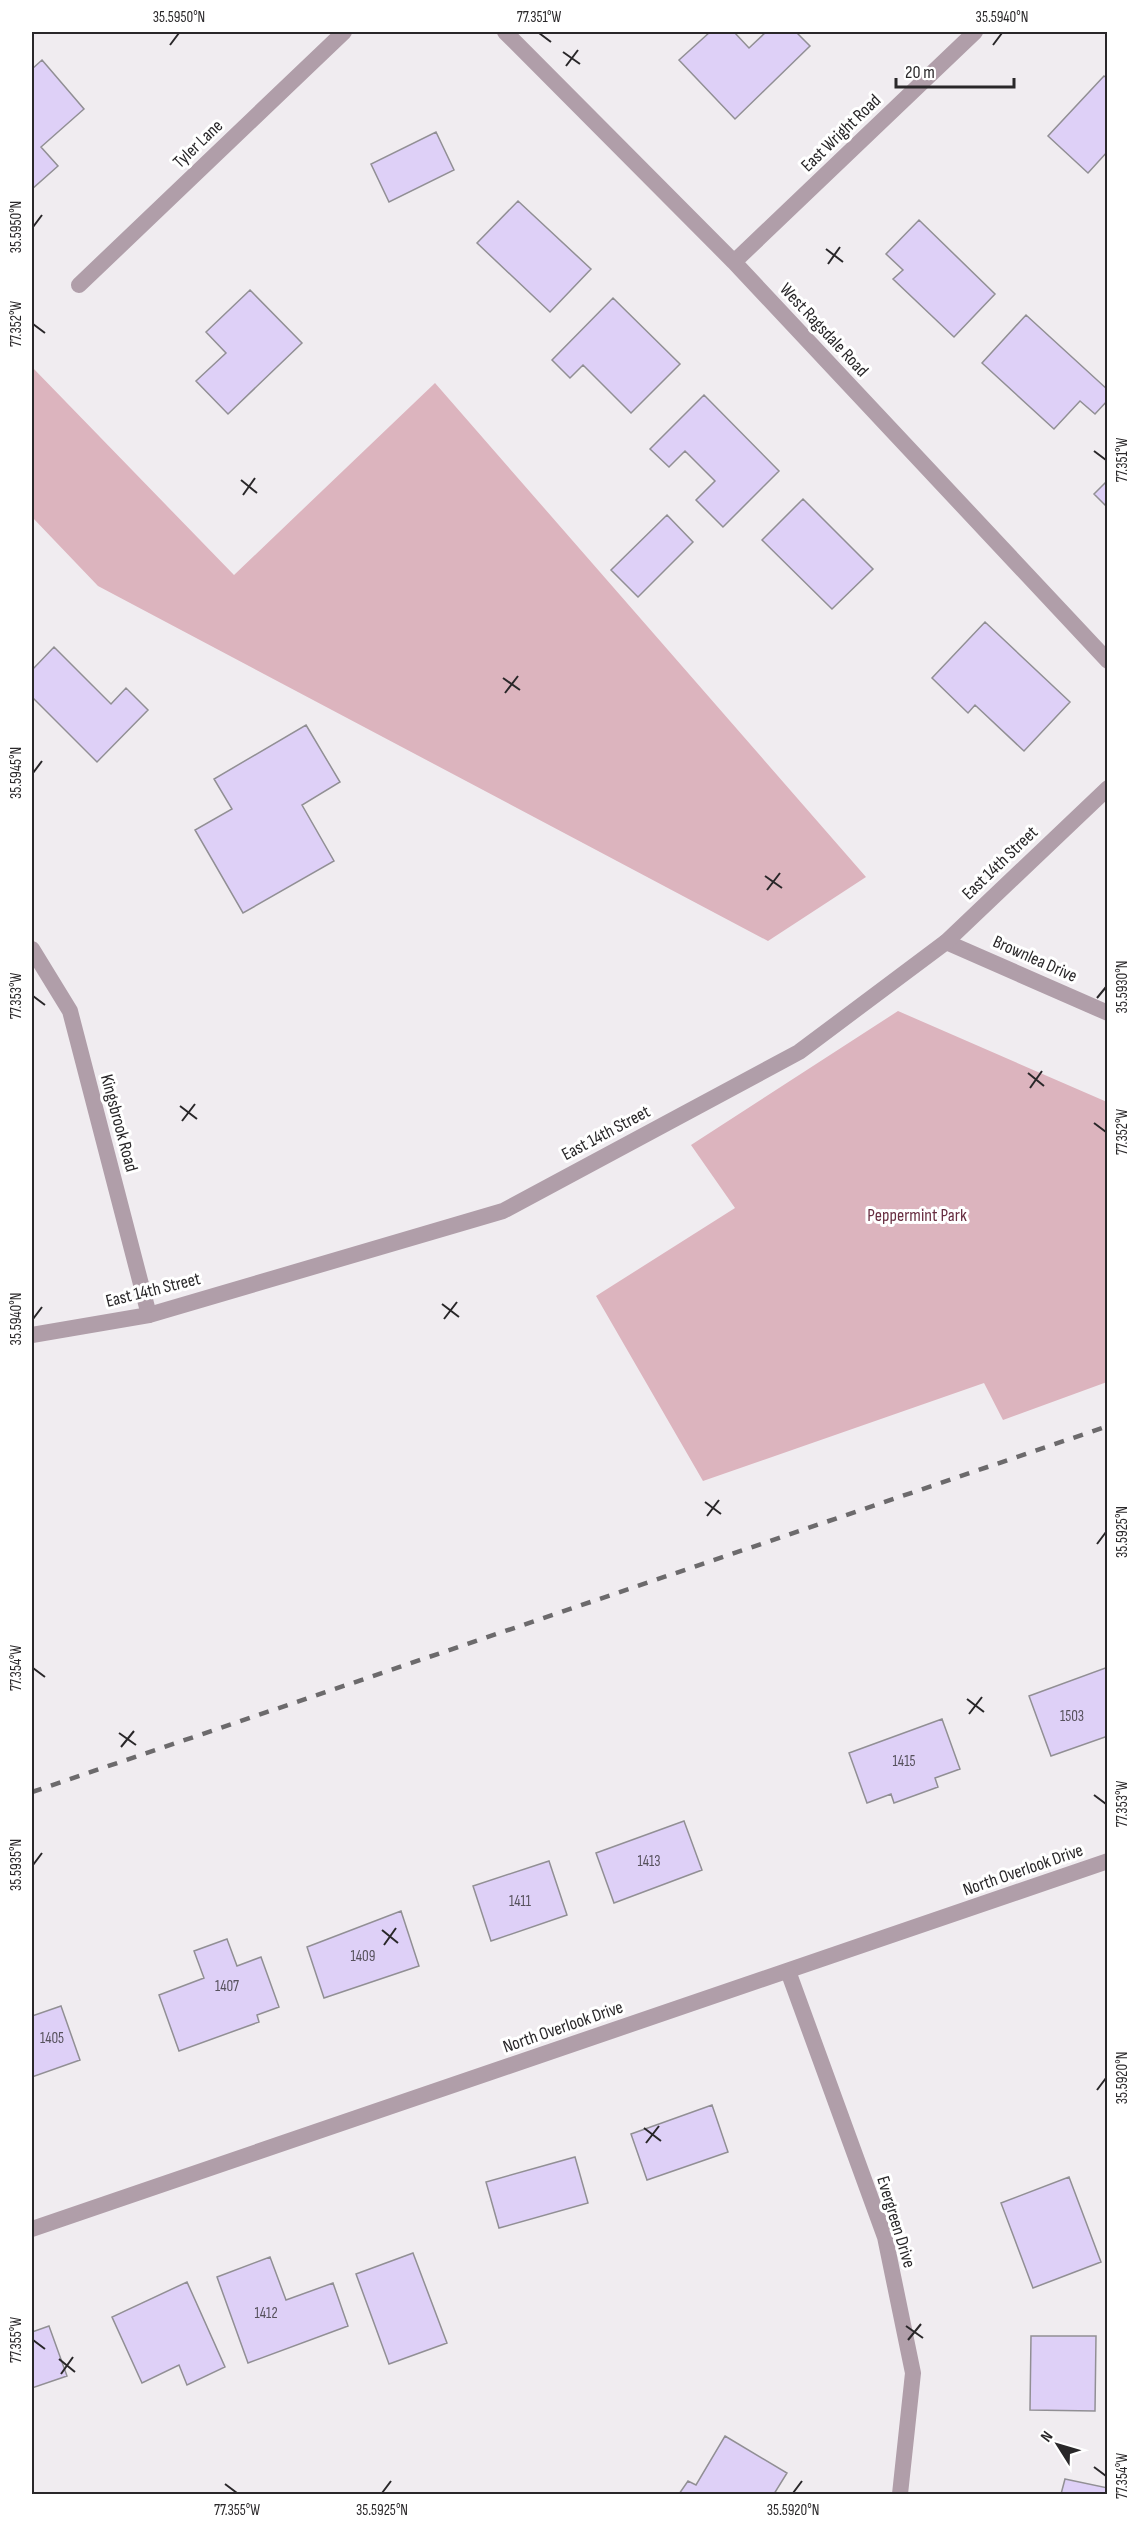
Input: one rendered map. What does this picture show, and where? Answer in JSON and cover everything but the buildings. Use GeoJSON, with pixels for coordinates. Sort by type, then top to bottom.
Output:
{"type":"FeatureCollection","features":[{"type":"Feature","properties":{"kind":"street","name":"Tyler Lane"},"geometry":{"type":"LineString","coordinates":[[79,285],[344,32]]}},
{"type":"Feature","properties":{"kind":"street","name":"West Ragsdale Road"},"geometry":{"type":"LineString","coordinates":[[505,32],[734,262],[1107,661]]}},
{"type":"Feature","properties":{"kind":"street","name":"East Wright Road"},"geometry":{"type":"LineString","coordinates":[[734,262],[975,32]]}},
{"type":"Feature","properties":{"kind":"street","name":"East 14th Street"},"geometry":{"type":"LineString","coordinates":[[32,1335],[149,1315],[503,1211],[799,1052],[946,942],[1107,788]]}},
{"type":"Feature","properties":{"kind":"street","name":"Brownlea Drive"},"geometry":{"type":"LineString","coordinates":[[946,942],[1107,1013]]}},
{"type":"Feature","properties":{"kind":"street","name":"Kingsbrook Road"},"geometry":{"type":"LineString","coordinates":[[32,949],[70,1011],[149,1315]]}},
{"type":"Feature","properties":{"kind":"street","name":"North Overlook Drive"},"geometry":{"type":"LineString","coordinates":[[32,2229],[1107,1861]]}},
{"type":"Feature","properties":{"kind":"street","name":"Evergreen Drive"},"geometry":{"type":"LineString","coordinates":[[788,1971],[885,2237],[913,2373],[900,2494]]}},
{"type":"Feature","properties":{"kind":"green space"},"geometry":{"type":"Polygon","coordinates":[[[32,367],[234,575],[435,383],[866,877],[768,941],[98,586],[32,517],[32,367]]]}},
{"type":"Feature","properties":{"kind":"green space","name":"Peppermint Park"},"geometry":{"type":"Polygon","coordinates":[[[898,1011],[1107,1102],[1107,1382],[1003,1420],[984,1383],[703,1481],[596,1296],[735,1208],[691,1145],[898,1011]]]}},
{"type":"Feature","properties":{"kind":"railway"},"geometry":{"type":"LineString","coordinates":[[32,1792],[1108,1426]]}}]}
